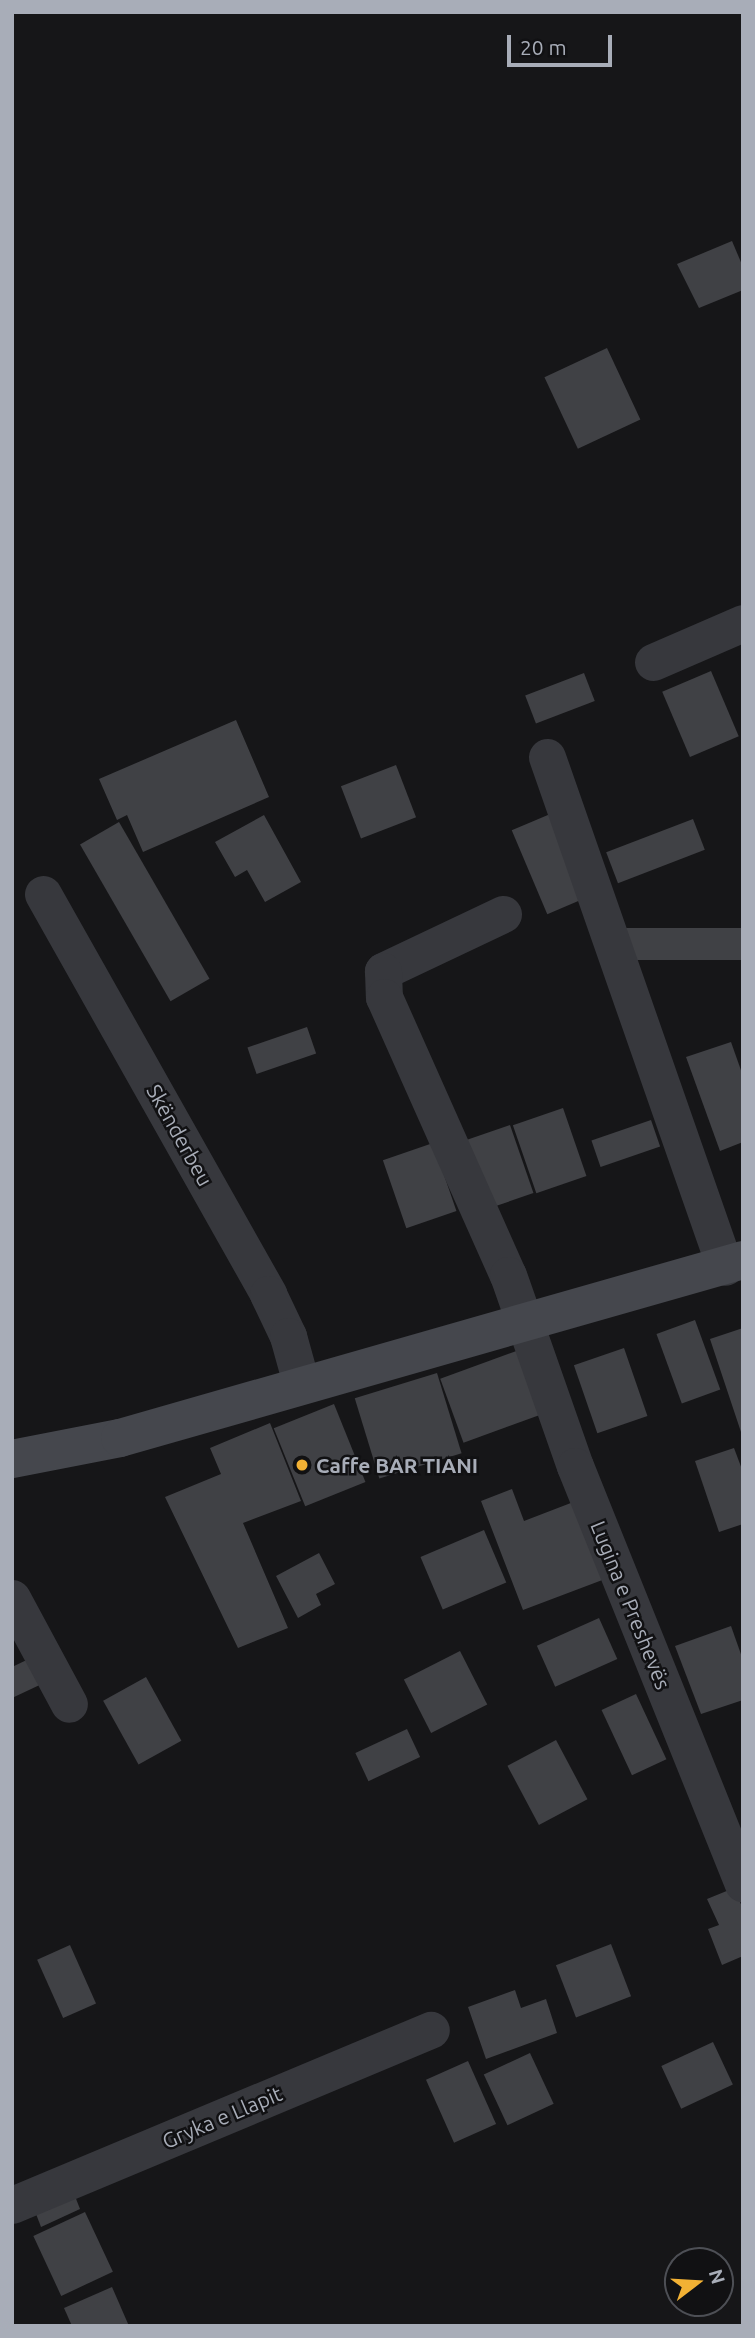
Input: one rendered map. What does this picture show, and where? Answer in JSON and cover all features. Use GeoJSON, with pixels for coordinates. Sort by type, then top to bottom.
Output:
{"type":"FeatureCollection","features":[{"type":"Feature","properties":{"kind":"main road"},"geometry":{"type":"LineString","coordinates":[[12,1459],[120,1438],[301,1383],[525,1324],[734,1264]]}},
{"type":"Feature","properties":{"kind":"street"},"geometry":{"type":"LineString","coordinates":[[653,662],[743,623]]}},
{"type":"Feature","properties":{"kind":"street"},"geometry":{"type":"LineString","coordinates":[[547,757],[734,1264]]}},
{"type":"Feature","properties":{"kind":"street","name":"Skënderbeu"},"geometry":{"type":"LineString","coordinates":[[43,894],[268,1294],[288,1336],[301,1383]]}},
{"type":"Feature","properties":{"kind":"street","name":"Lugina e Preshevës"},"geometry":{"type":"LineString","coordinates":[[503,914],[383,971],[384,997],[525,1324],[575,1466],[743,1884]]}},
{"type":"Feature","properties":{"kind":"street"},"geometry":{"type":"LineString","coordinates":[[12,1598],[69,1704]]}},
{"type":"Feature","properties":{"kind":"street","name":"Gryka e Llapit"},"geometry":{"type":"LineString","coordinates":[[12,2205],[431,2031]]}},
{"type":"Feature","properties":{"kind":"building"},"geometry":{"type":"Polygon","coordinates":[[[732,241],[743,267],[743,290],[699,308],[677,264],[732,241]]]}},
{"type":"Feature","properties":{"kind":"building"},"geometry":{"type":"Polygon","coordinates":[[[607,348],[640,420],[578,449],[544,377],[607,348]]]}},
{"type":"Feature","properties":{"kind":"building"},"geometry":{"type":"Polygon","coordinates":[[[711,671],[739,736],[690,757],[662,692],[711,671]]]}},
{"type":"Feature","properties":{"kind":"building"},"geometry":{"type":"Polygon","coordinates":[[[584,673],[595,701],[536,724],[525,696],[584,673]]]}},
{"type":"Feature","properties":{"kind":"building"},"geometry":{"type":"Polygon","coordinates":[[[236,720],[269,797],[143,852],[127,815],[117,820],[99,779],[236,720]]]}},
{"type":"Feature","properties":{"kind":"building"},"geometry":{"type":"Polygon","coordinates":[[[396,765],[416,817],[361,838],[341,786],[396,765]]]}},
{"type":"Feature","properties":{"kind":"building"},"geometry":{"type":"Polygon","coordinates":[[[555,812],[591,896],[547,914],[512,830],[555,812]]]}},
{"type":"Feature","properties":{"kind":"building"},"geometry":{"type":"Polygon","coordinates":[[[264,815],[301,882],[265,902],[247,870],[235,877],[215,842],[264,815]]]}},
{"type":"Feature","properties":{"kind":"building"},"geometry":{"type":"Polygon","coordinates":[[[693,819],[705,850],[618,883],[606,852],[693,819]]]}},
{"type":"Feature","properties":{"kind":"building"},"geometry":{"type":"Polygon","coordinates":[[[119,822],[210,979],[171,1001],[80,844],[119,822]]]}},
{"type":"Feature","properties":{"kind":"building"},"geometry":{"type":"Polygon","coordinates":[[[615,928],[743,928],[743,960],[615,960],[615,928]]]}},
{"type":"Feature","properties":{"kind":"building"},"geometry":{"type":"Polygon","coordinates":[[[307,1027],[316,1053],[257,1074],[247,1048],[307,1027]]]}},
{"type":"Feature","properties":{"kind":"building"},"geometry":{"type":"Polygon","coordinates":[[[731,1042],[743,1076],[743,1142],[720,1151],[686,1057],[731,1042]]]}},
{"type":"Feature","properties":{"kind":"building"},"geometry":{"type":"Polygon","coordinates":[[[563,1108],[586,1176],[536,1193],[513,1125],[563,1108]]]}},
{"type":"Feature","properties":{"kind":"building"},"geometry":{"type":"Polygon","coordinates":[[[651,1120],[660,1146],[601,1167],[591,1141],[651,1120]]]}},
{"type":"Feature","properties":{"kind":"building"},"geometry":{"type":"Polygon","coordinates":[[[510,1125],[533,1193],[483,1210],[460,1142],[510,1125]]]}},
{"type":"Feature","properties":{"kind":"building"},"geometry":{"type":"Polygon","coordinates":[[[433,1143],[456,1211],[406,1228],[383,1160],[433,1143]]]}},
{"type":"Feature","properties":{"kind":"building"},"geometry":{"type":"Polygon","coordinates":[[[695,1320],[720,1390],[682,1404],[656,1334],[695,1320]]]}},
{"type":"Feature","properties":{"kind":"building"},"geometry":{"type":"Polygon","coordinates":[[[743,1328],[743,1435],[742,1435],[710,1339],[743,1328]]]}},
{"type":"Feature","properties":{"kind":"building"},"geometry":{"type":"Polygon","coordinates":[[[624,1348],[647,1416],[597,1433],[574,1365],[624,1348]]]}},
{"type":"Feature","properties":{"kind":"building"},"geometry":{"type":"Polygon","coordinates":[[[522,1349],[545,1413],[464,1443],[440,1379],[522,1349]]]}},
{"type":"Feature","properties":{"kind":"building"},"geometry":{"type":"Polygon","coordinates":[[[437,1373],[462,1453],[379,1478],[355,1398],[437,1373]]]}},
{"type":"Feature","properties":{"kind":"building"},"geometry":{"type":"Polygon","coordinates":[[[334,1404],[365,1482],[305,1506],[274,1428],[334,1404]]]}},
{"type":"Feature","properties":{"kind":"building"},"geometry":{"type":"Polygon","coordinates":[[[270,1423],[301,1501],[243,1523],[288,1628],[238,1648],[165,1497],[221,1474],[210,1448],[270,1423]]]}},
{"type":"Feature","properties":{"kind":"building"},"geometry":{"type":"Polygon","coordinates":[[[734,1448],[743,1472],[743,1524],[719,1532],[695,1461],[734,1448]]]}},
{"type":"Feature","properties":{"kind":"building"},"geometry":{"type":"Polygon","coordinates":[[[512,1489],[524,1521],[576,1501],[605,1579],[523,1610],[481,1501],[512,1489]]]}},
{"type":"Feature","properties":{"kind":"building"},"geometry":{"type":"Polygon","coordinates":[[[484,1530],[506,1582],[443,1609],[420,1557],[484,1530]]]}},
{"type":"Feature","properties":{"kind":"building"},"geometry":{"type":"Polygon","coordinates":[[[319,1553],[335,1584],[316,1594],[321,1605],[298,1618],[276,1576],[319,1553]]]}},
{"type":"Feature","properties":{"kind":"building"},"geometry":{"type":"Polygon","coordinates":[[[599,1618],[617,1659],[555,1687],[537,1646],[599,1618]]]}},
{"type":"Feature","properties":{"kind":"building"},"geometry":{"type":"Polygon","coordinates":[[[731,1626],[743,1660],[743,1700],[701,1714],[675,1646],[731,1626]]]}},
{"type":"Feature","properties":{"kind":"building"},"geometry":{"type":"Polygon","coordinates":[[[460,1651],[487,1704],[431,1733],[404,1680],[460,1651]]]}},
{"type":"Feature","properties":{"kind":"building"},"geometry":{"type":"Polygon","coordinates":[[[35,1656],[46,1682],[12,1698],[12,1667],[35,1656]]]}},
{"type":"Feature","properties":{"kind":"building"},"geometry":{"type":"Polygon","coordinates":[[[146,1677],[181,1741],[139,1765],[103,1701],[146,1677]]]}},
{"type":"Feature","properties":{"kind":"building"},"geometry":{"type":"Polygon","coordinates":[[[636,1694],[666,1759],[632,1775],[602,1710],[636,1694]]]}},
{"type":"Feature","properties":{"kind":"building"},"geometry":{"type":"Polygon","coordinates":[[[407,1729],[420,1757],[368,1781],[355,1753],[407,1729]]]}},
{"type":"Feature","properties":{"kind":"building"},"geometry":{"type":"Polygon","coordinates":[[[556,1740],[587,1799],[539,1825],[507,1766],[556,1740]]]}},
{"type":"Feature","properties":{"kind":"building"},"geometry":{"type":"Polygon","coordinates":[[[734,1888],[743,1909],[743,1956],[722,1965],[708,1929],[719,1925],[707,1899],[734,1888]]]}},
{"type":"Feature","properties":{"kind":"building"},"geometry":{"type":"Polygon","coordinates":[[[611,1944],[631,1996],[576,2017],[556,1965],[611,1944]]]}},
{"type":"Feature","properties":{"kind":"building"},"geometry":{"type":"Polygon","coordinates":[[[70,1945],[96,2003],[63,2018],[37,1960],[70,1945]]]}},
{"type":"Feature","properties":{"kind":"building"},"geometry":{"type":"Polygon","coordinates":[[[515,1990],[521,2008],[546,1999],[557,2033],[486,2059],[468,2007],[515,1990]]]}},
{"type":"Feature","properties":{"kind":"building"},"geometry":{"type":"Polygon","coordinates":[[[713,2042],[733,2085],[681,2109],[661,2066],[713,2042]]]}},
{"type":"Feature","properties":{"kind":"building"},"geometry":{"type":"Polygon","coordinates":[[[530,2053],[554,2104],[507,2125],[484,2075],[530,2053]]]}},
{"type":"Feature","properties":{"kind":"building"},"geometry":{"type":"Polygon","coordinates":[[[468,2061],[496,2124],[454,2143],[426,2080],[468,2061]]]}},
{"type":"Feature","properties":{"kind":"building"},"geometry":{"type":"Polygon","coordinates":[[[73,2191],[80,2209],[41,2227],[33,2206],[73,2191]]]}},
{"type":"Feature","properties":{"kind":"building"},"geometry":{"type":"Polygon","coordinates":[[[85,2212],[113,2272],[61,2296],[33,2236],[85,2212]]]}},
{"type":"Feature","properties":{"kind":"building"},"geometry":{"type":"Polygon","coordinates":[[[112,2287],[129,2326],[72,2326],[64,2308],[112,2287]]]}},
{"type":"Feature","properties":{"kind":"place","name":"Caffe BAR TIANI"},"geometry":{"type":"Point","coordinates":[302,1465]}}]}
